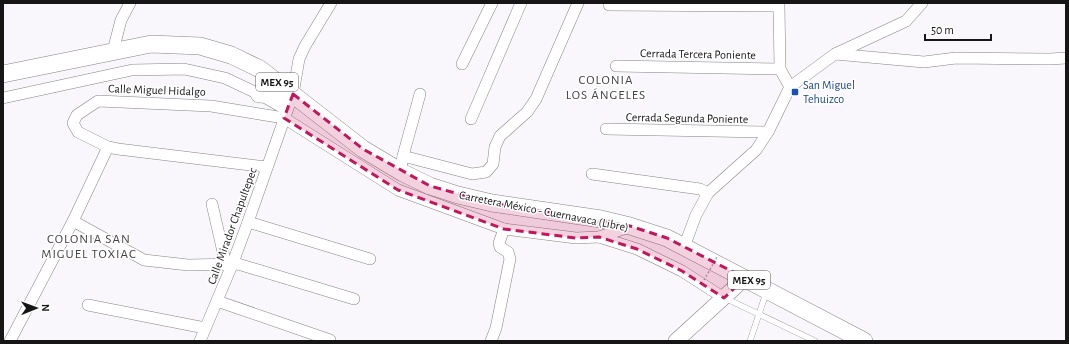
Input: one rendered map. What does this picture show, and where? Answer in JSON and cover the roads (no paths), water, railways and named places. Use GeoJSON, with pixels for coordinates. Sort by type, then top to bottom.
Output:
{"type":"FeatureCollection","features":[{"type":"Feature","properties":{"kind":"main road","name":"Carretera México - Cuernavaca (Libre)"},"geometry":{"type":"LineString","coordinates":[[3,74],[151,44],[200,46],[232,55],[260,69],[291,92],[337,130],[403,173],[430,186],[458,196],[528,209],[601,219],[630,226],[667,238],[864,341]]}},
{"type":"Feature","properties":{"kind":"main road"},"geometry":{"type":"LineString","coordinates":[[260,94],[282,95],[291,92]]}},
{"type":"Feature","properties":{"kind":"main road"},"geometry":{"type":"LineString","coordinates":[[676,341],[745,278]]}},
{"type":"Feature","properties":{"kind":"street"},"geometry":{"type":"LineString","coordinates":[[113,51],[121,20],[130,3]]}},
{"type":"Feature","properties":{"kind":"street","name":"Calle Mirador Chapultepec"},"geometry":{"type":"LineString","coordinates":[[200,341],[217,301],[229,265],[248,222],[286,114],[296,71],[304,46],[332,3]]}},
{"type":"Feature","properties":{"kind":"street"},"geometry":{"type":"LineString","coordinates":[[462,64],[492,3]]}},
{"type":"Feature","properties":{"kind":"street"},"geometry":{"type":"LineString","coordinates":[[471,119],[521,3]]}},
{"type":"Feature","properties":{"kind":"street"},"geometry":{"type":"LineString","coordinates":[[403,156],[472,174],[486,172],[493,164],[495,147],[500,136],[527,112],[536,99],[578,3]]}},
{"type":"Feature","properties":{"kind":"street"},"geometry":{"type":"LineString","coordinates":[[684,247],[696,215],[708,193],[756,150],[768,132],[790,87],[835,54],[906,20],[922,3]]}},
{"type":"Feature","properties":{"kind":"street"},"geometry":{"type":"LineString","coordinates":[[609,5],[779,6],[780,68],[790,87]]}},
{"type":"Feature","properties":{"kind":"street"},"geometry":{"type":"LineString","coordinates":[[835,54],[924,62],[956,58],[1066,58]]}},
{"type":"Feature","properties":{"kind":"street","name":"Cerrada Tercera Poniente"},"geometry":{"type":"LineString","coordinates":[[616,66],[780,68]]}},
{"type":"Feature","properties":{"kind":"street"},"geometry":{"type":"LineString","coordinates":[[3,98],[132,70],[184,69],[225,78],[260,94],[286,114],[398,190],[504,229],[576,238],[599,237],[630,226]]}},
{"type":"Feature","properties":{"kind":"street"},"geometry":{"type":"LineString","coordinates":[[403,173],[401,169],[403,156],[420,94]]}},
{"type":"Feature","properties":{"kind":"street","name":"Calle Miguel Hidalgo"},"geometry":{"type":"LineString","coordinates":[[267,167],[128,151],[108,147],[78,132],[73,123],[77,115],[98,101],[211,106],[286,114]]}},
{"type":"Feature","properties":{"kind":"street","name":"Cerrada Segunda Poniente"},"geometry":{"type":"LineString","coordinates":[[606,129],[768,132]]}},
{"type":"Feature","properties":{"kind":"street"},"geometry":{"type":"LineString","coordinates":[[10,341],[73,220],[108,147]]}},
{"type":"Feature","properties":{"kind":"street"},"geometry":{"type":"LineString","coordinates":[[592,174],[700,189],[708,193]]}},
{"type":"Feature","properties":{"kind":"street"},"geometry":{"type":"LineString","coordinates":[[212,204],[229,265]]}},
{"type":"Feature","properties":{"kind":"street"},"geometry":{"type":"LineString","coordinates":[[73,220],[144,260],[188,265],[238,264],[354,299]]}},
{"type":"Feature","properties":{"kind":"street"},"geometry":{"type":"LineString","coordinates":[[248,222],[370,259]]}},
{"type":"Feature","properties":{"kind":"street"},"geometry":{"type":"LineString","coordinates":[[491,341],[496,328],[510,259],[508,252],[500,247],[498,243],[504,229]]}},
{"type":"Feature","properties":{"kind":"street"},"geometry":{"type":"LineString","coordinates":[[599,237],[637,249],[682,271],[724,298]]}},
{"type":"Feature","properties":{"kind":"street"},"geometry":{"type":"LineString","coordinates":[[217,301],[330,340]]}},
{"type":"Feature","properties":{"kind":"street"},"geometry":{"type":"LineString","coordinates":[[88,305],[205,328]]}},
{"type":"Feature","properties":{"kind":"lane"},"geometry":{"type":"LineString","coordinates":[[750,341],[767,291]]}},
{"type":"Feature","properties":{"kind":"lane"},"geometry":{"type":"LineString","coordinates":[[724,298],[759,313],[809,340],[816,341]]}},
{"type":"Feature","properties":{"kind":"place","name":"San Miguel Tehuizco"},"geometry":{"type":"Point","coordinates":[795,92]}},
{"type":"Feature","properties":{"kind":"district","name":"COLONIA LOS ÁNGELES"},"geometry":{"type":"Point","coordinates":[606,88]}},
{"type":"Feature","properties":{"kind":"district","name":"COLONIA SAN MIGUEL TOXIAC"},"geometry":{"type":"Point","coordinates":[89,246]}}]}
